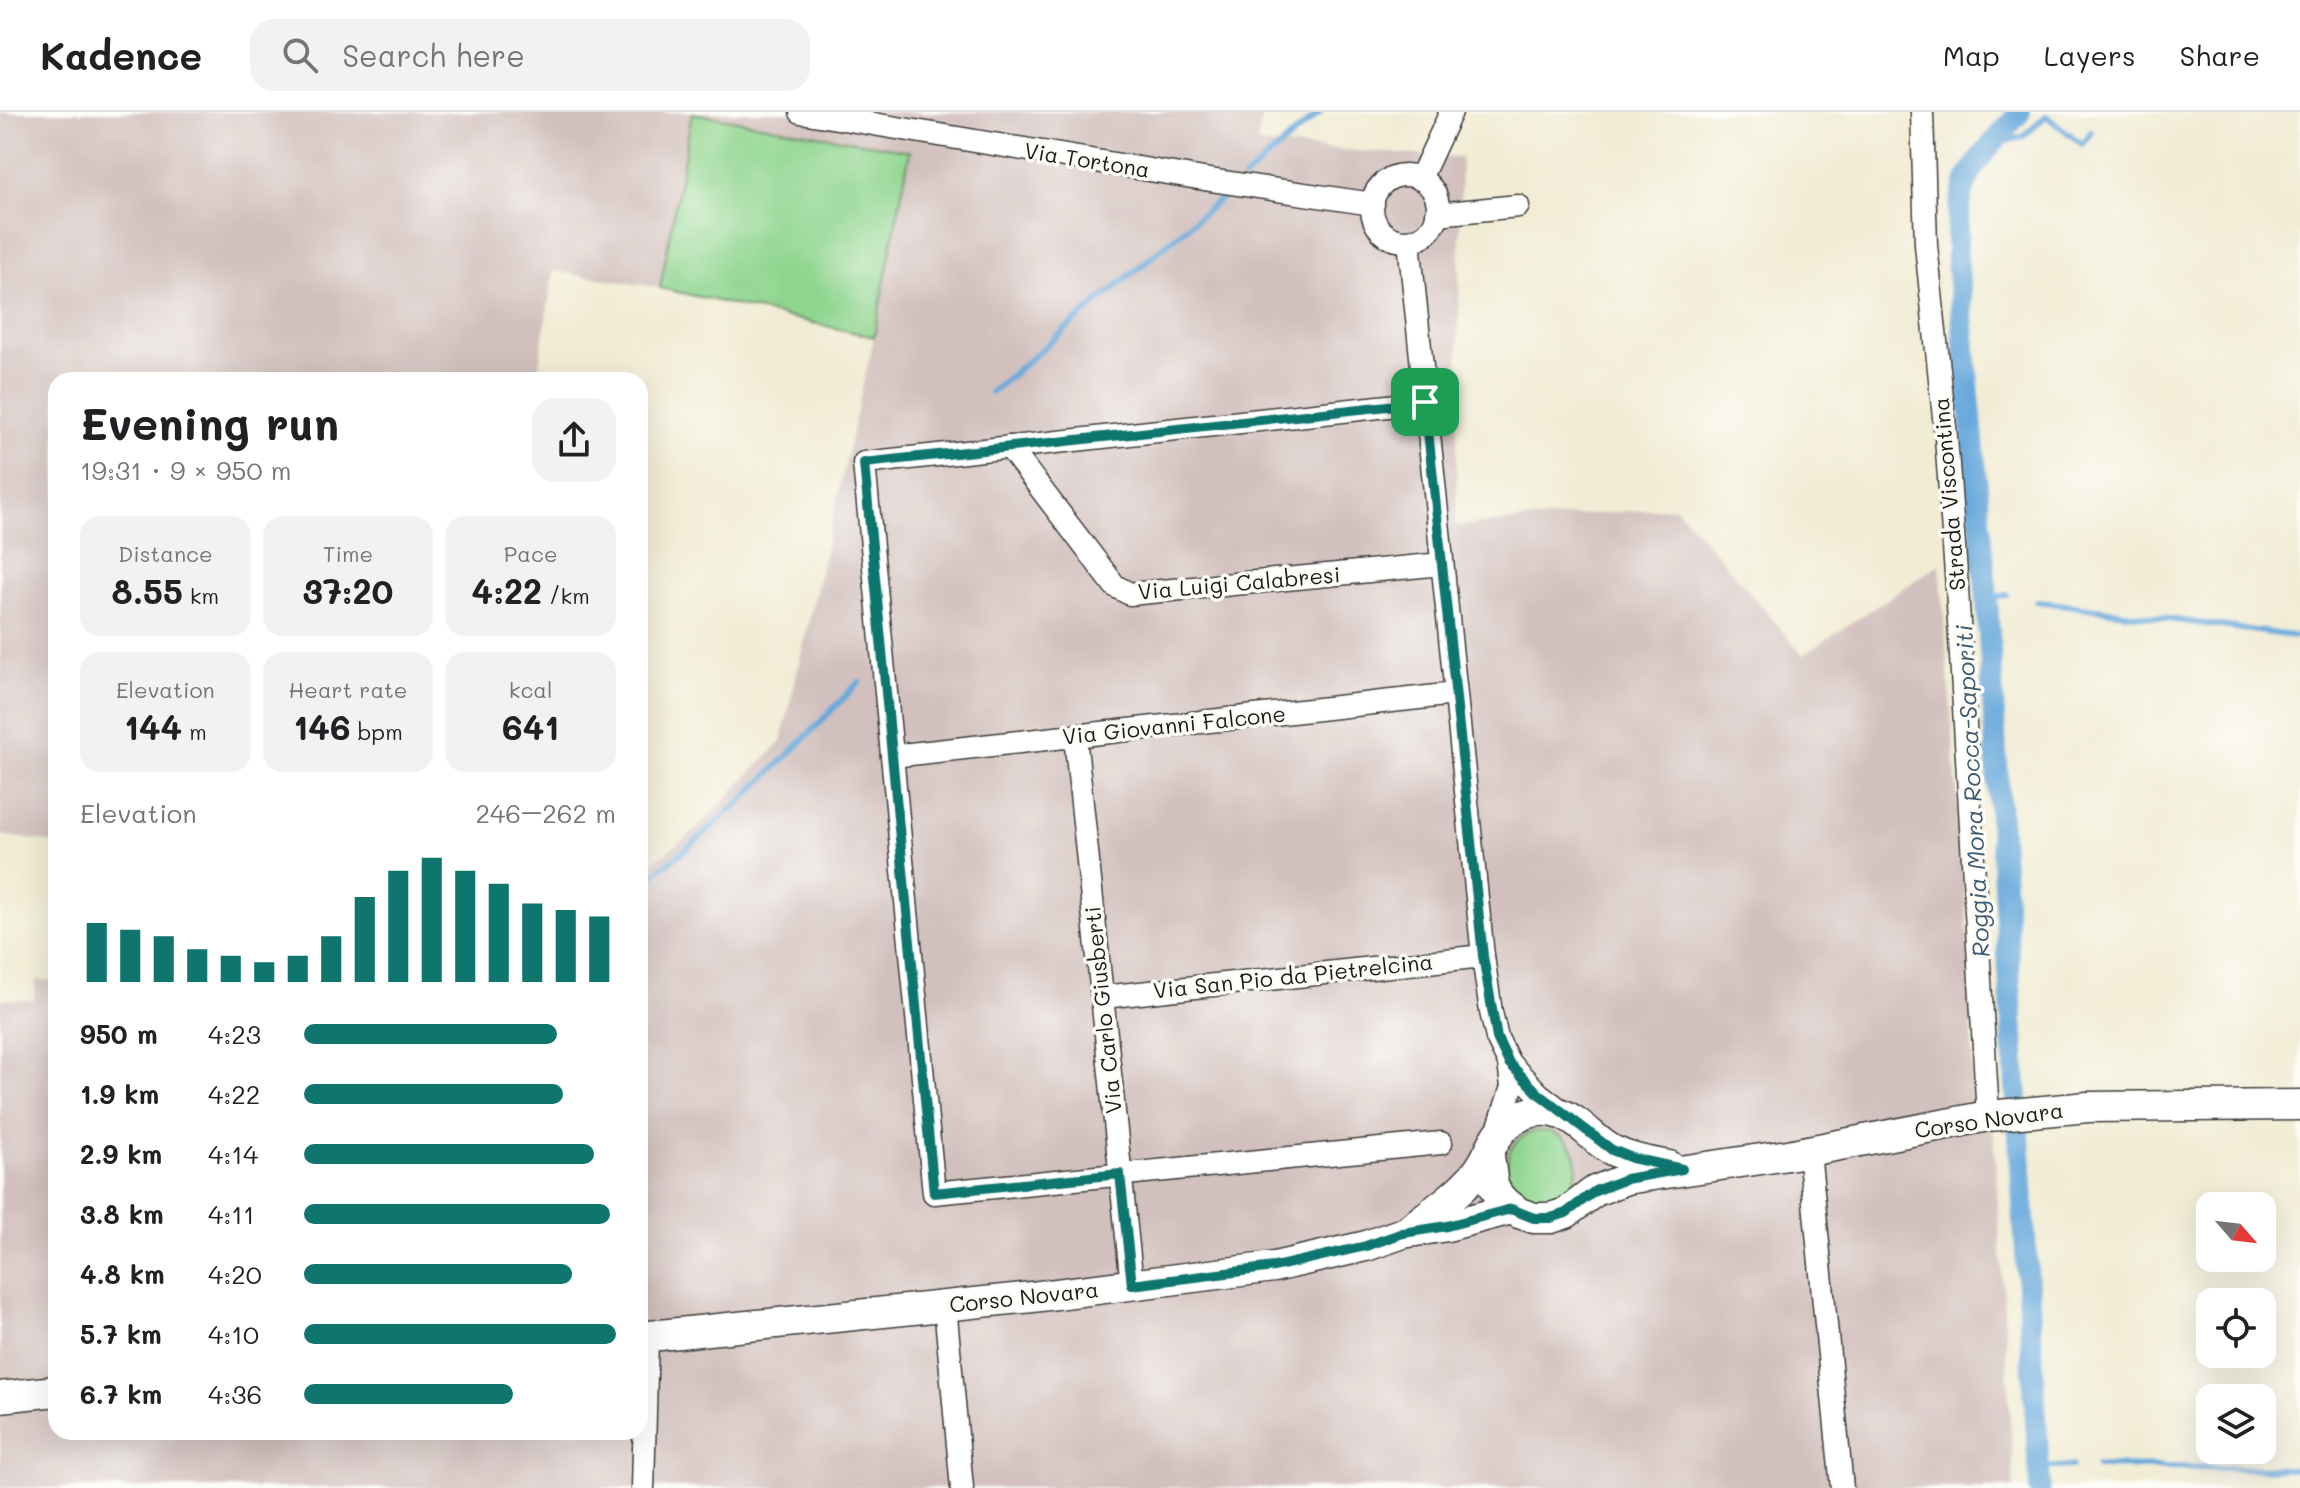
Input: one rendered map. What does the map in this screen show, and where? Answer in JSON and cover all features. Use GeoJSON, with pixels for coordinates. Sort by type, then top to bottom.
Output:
{"type":"FeatureCollection","features":[{"type":"Feature","properties":{"kind":"main road","name":"Corso Novara"},"geometry":{"type":"LineString","coordinates":[[648,1336],[945,1306],[1274,1267],[1511,1209],[1534,1218],[1551,1218],[1566,1213],[1595,1191],[1626,1179],[1682,1169],[1710,1169],[1996,1115],[2088,1107],[2300,1105]]}},
{"type":"Feature","properties":{"kind":"main road","name":"Corso Novara"},"geometry":{"type":"LineString","coordinates":[[1403,1233],[1463,1188],[1507,1124],[1522,1115],[1540,1110],[1557,1112],[1622,1154],[1682,1169]]}},
{"type":"Feature","properties":{"kind":"main road"},"geometry":{"type":"LineString","coordinates":[[1579,1125],[1594,1148],[1597,1168],[1592,1188],[1580,1204]]}},
{"type":"Feature","properties":{"kind":"main road"},"geometry":{"type":"LineString","coordinates":[[1492,1147],[1493,1186],[1511,1209]]}},
{"type":"Feature","properties":{"kind":"main road"},"geometry":{"type":"LineString","coordinates":[[0,1397],[48,1392]]}},
{"type":"Feature","properties":{"kind":"street","name":"Via Tortona"},"geometry":{"type":"LineString","coordinates":[[801,112],[1373,204]]}},
{"type":"Feature","properties":{"kind":"street"},"geometry":{"type":"LineString","coordinates":[[1420,179],[1451,112]]}},
{"type":"Feature","properties":{"kind":"street","name":"Strada Viscontina"},"geometry":{"type":"LineString","coordinates":[[1922,112],[1926,245],[1946,437],[1996,1115]]}},
{"type":"Feature","properties":{"kind":"street"},"geometry":{"type":"LineString","coordinates":[[1410,176],[1420,179],[1434,193],[1437,214],[1428,232],[1409,241],[1399,241],[1381,231],[1376,223],[1373,204],[1376,194],[1390,179],[1410,176]]}},
{"type":"Feature","properties":{"kind":"street"},"geometry":{"type":"LineString","coordinates":[[1437,214],[1518,206]]}},
{"type":"Feature","properties":{"kind":"street"},"geometry":{"type":"LineString","coordinates":[[1409,241],[1483,956],[1497,1038],[1509,1063],[1539,1094],[1579,1125]]}},
{"type":"Feature","properties":{"kind":"street"},"geometry":{"type":"LineString","coordinates":[[1425,402],[864,463],[934,1193],[1441,1143]]}},
{"type":"Feature","properties":{"kind":"street","name":"Via Luigi Calabresi"},"geometry":{"type":"LineString","coordinates":[[1009,447],[1115,586],[1130,594],[1442,564]]}},
{"type":"Feature","properties":{"kind":"street","name":"Via Giovanni Falcone"},"geometry":{"type":"LineString","coordinates":[[892,756],[1455,694]]}},
{"type":"Feature","properties":{"kind":"street","name":"Via Carlo Giusberti"},"geometry":{"type":"LineString","coordinates":[[1075,736],[1132,1285]]}},
{"type":"Feature","properties":{"kind":"street","name":"Via San Pio da Pietrelcina"},"geometry":{"type":"LineString","coordinates":[[1103,997],[1483,956]]}},
{"type":"Feature","properties":{"kind":"street"},"geometry":{"type":"LineString","coordinates":[[1492,1147],[1512,1087],[1509,1063]]}},
{"type":"Feature","properties":{"kind":"street"},"geometry":{"type":"LineString","coordinates":[[1809,1151],[1842,1488]]}},
{"type":"Feature","properties":{"kind":"street"},"geometry":{"type":"LineString","coordinates":[[945,1306],[962,1488]]}},
{"type":"Feature","properties":{"kind":"street"},"geometry":{"type":"LineString","coordinates":[[643,1440],[643,1488]]}},
{"type":"Feature","properties":{"kind":"shaded area"},"geometry":{"type":"Polygon","coordinates":[[[0,112],[1263,112],[1257,144],[1461,158],[1456,526],[1676,507],[1803,655],[1940,564],[1972,990],[1972,1078],[1994,1135],[2014,1488],[0,1488],[0,999],[34,1000],[36,980],[48,981],[48,1440],[648,1440],[648,866],[692,833],[781,742],[874,337],[909,152],[692,113],[660,288],[553,271],[538,372],[48,372],[48,842],[0,835],[0,112]]]}},
{"type":"Feature","properties":{"kind":"green space"},"geometry":{"type":"Polygon","coordinates":[[[692,113],[910,151],[874,337],[660,288],[692,113]]]}},
{"type":"Feature","properties":{"kind":"green space"},"geometry":{"type":"Polygon","coordinates":[[[1542,1131],[1567,1141],[1577,1166],[1567,1191],[1542,1201],[1517,1191],[1507,1166],[1517,1141],[1542,1131]]]}},
{"type":"Feature","properties":{"kind":"waterway"},"geometry":{"type":"LineString","coordinates":[[1244,178],[1320,112]]}},
{"type":"Feature","properties":{"kind":"waterway","name":"Roggia Mora Rocca-Saporiti"},"geometry":{"type":"LineString","coordinates":[[2020,112],[1988,148],[1969,177],[1959,210],[1957,259],[1987,600],[2040,1488]]}},
{"type":"Feature","properties":{"kind":"waterway"},"geometry":{"type":"LineString","coordinates":[[1992,144],[2023,137],[2046,116],[2082,144],[2091,132]]}},
{"type":"Feature","properties":{"kind":"waterway"},"geometry":{"type":"LineString","coordinates":[[991,392],[1230,191]]}},
{"type":"Feature","properties":{"kind":"waterway"},"geometry":{"type":"LineString","coordinates":[[1987,600],[2006,595]]}},
{"type":"Feature","properties":{"kind":"waterway"},"geometry":{"type":"LineString","coordinates":[[2037,601],[2300,637]]}},
{"type":"Feature","properties":{"kind":"waterway"},"geometry":{"type":"LineString","coordinates":[[648,878],[727,814],[859,682]]}},
{"type":"Feature","properties":{"kind":"waterway"},"geometry":{"type":"LineString","coordinates":[[2039,1468],[2072,1466]]}},
{"type":"Feature","properties":{"kind":"waterway"},"geometry":{"type":"LineString","coordinates":[[2097,1466],[2300,1469]]}},
{"type":"Feature","properties":{"kind":"route"},"geometry":{"type":"LineString","coordinates":[[1425,402],[1483,956],[1497,1038],[1509,1063],[1539,1094],[1601,1143],[1632,1158],[1682,1169],[1626,1179],[1595,1191],[1566,1213],[1551,1218],[1534,1218],[1511,1209],[1274,1267],[1132,1285],[1120,1174],[934,1193],[864,463],[1425,402]]}}]}
